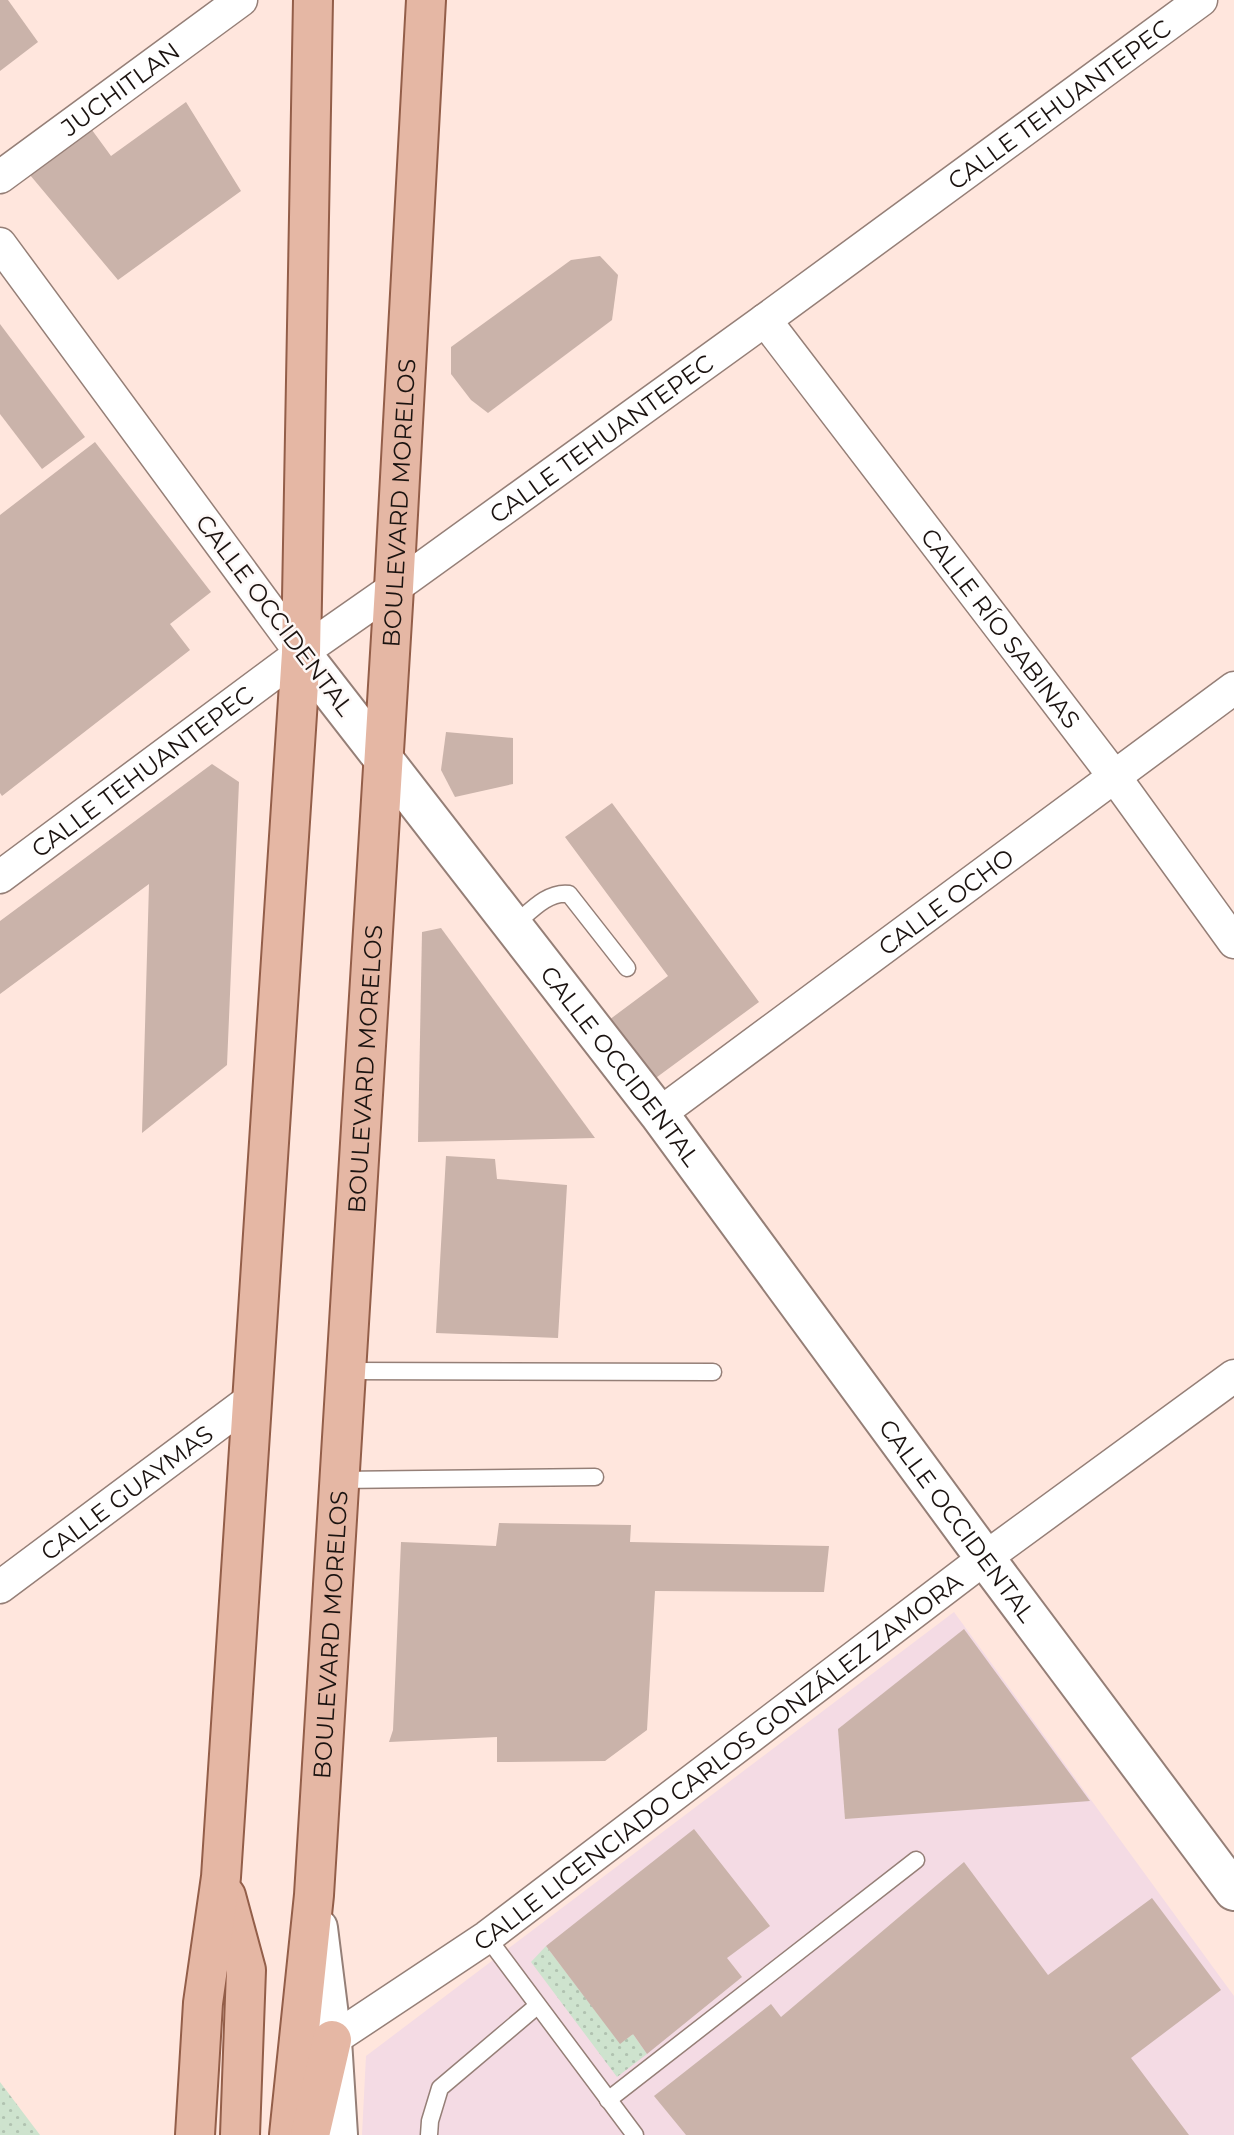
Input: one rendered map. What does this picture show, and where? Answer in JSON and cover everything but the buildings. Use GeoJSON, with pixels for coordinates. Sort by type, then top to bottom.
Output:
{"type":"FeatureCollection","features":[{"type":"Feature","properties":{"kind":"main road"},"geometry":{"type":"LineString","coordinates":[[195,2135],[203,2003],[221,1877],[301,653],[313,0]]}},
{"type":"Feature","properties":{"kind":"main road","name":"BOULEVARD MORELOS"},"geometry":{"type":"LineString","coordinates":[[289,2135],[314,1895],[394,589],[426,0]]}},
{"type":"Feature","properties":{"kind":"main road"},"geometry":{"type":"LineString","coordinates":[[221,1877],[246,1970],[240,2135]]}},
{"type":"Feature","properties":{"kind":"main road"},"geometry":{"type":"LineString","coordinates":[[310,2135],[332,2040]]}},
{"type":"Feature","properties":{"kind":"street","name":"CALLE TEHUANTEPEC"},"geometry":{"type":"LineString","coordinates":[[1,875],[301,653],[394,589],[765,320],[1201,0]]}},
{"type":"Feature","properties":{"kind":"street","name":"JUCHITLAN"},"geometry":{"type":"LineString","coordinates":[[0,177],[238,1]]}},
{"type":"Feature","properties":{"kind":"street","name":"CALLE OCCIDENTAL"},"geometry":{"type":"LineString","coordinates":[[0,244],[301,653],[659,1114],[1234,1891]]}},
{"type":"Feature","properties":{"kind":"street","name":"CALLE RÍO SABINAS"},"geometry":{"type":"LineString","coordinates":[[765,320],[1114,776],[1234,942]]}},
{"type":"Feature","properties":{"kind":"street","name":"CALLE OCHO"},"geometry":{"type":"LineString","coordinates":[[659,1114],[1234,688]]}},
{"type":"Feature","properties":{"kind":"street","name":"CALLE LICENCIADO CARLOS GONZÁLEZ ZAMORA"},"geometry":{"type":"LineString","coordinates":[[332,2040],[487,1937],[985,1558],[1234,1376]]}},
{"type":"Feature","properties":{"kind":"street","name":"CALLE GUAYMAS"},"geometry":{"type":"LineString","coordinates":[[0,1587],[253,1398]]}},
{"type":"Feature","properties":{"kind":"street"},"geometry":{"type":"LineString","coordinates":[[314,1895],[332,2040],[338,2135]]}},
{"type":"Feature","properties":{"kind":"lane"},"geometry":{"type":"LineString","coordinates":[[513,926],[545,900],[560,893],[569,894],[627,968]]}},
{"type":"Feature","properties":{"kind":"lane"},"geometry":{"type":"LineString","coordinates":[[346,1371],[713,1373]]}},
{"type":"Feature","properties":{"kind":"lane"},"geometry":{"type":"LineString","coordinates":[[339,1480],[595,1477]]}},
{"type":"Feature","properties":{"kind":"lane"},"geometry":{"type":"LineString","coordinates":[[608,2100],[916,1860]]}},
{"type":"Feature","properties":{"kind":"lane"},"geometry":{"type":"LineString","coordinates":[[487,1937],[635,2135]]}},
{"type":"Feature","properties":{"kind":"lane"},"geometry":{"type":"LineString","coordinates":[[429,2135],[429,2121],[440,2088],[537,2006]]}},
{"type":"Feature","properties":{"kind":"shaded area"},"geometry":{"type":"Polygon","coordinates":[[[954,1612],[1234,1996],[1234,2135],[362,2135],[366,2056],[954,1612]]]}},
{"type":"Feature","properties":{"kind":"green space"},"geometry":{"type":"Polygon","coordinates":[[[546,1946],[620,2043],[633,2034],[647,2054],[617,2077],[531,1962],[546,1946]]]}},
{"type":"Feature","properties":{"kind":"green space"},"geometry":{"type":"Polygon","coordinates":[[[0,2082],[40,2135],[0,2135],[0,2082]]]}}]}
